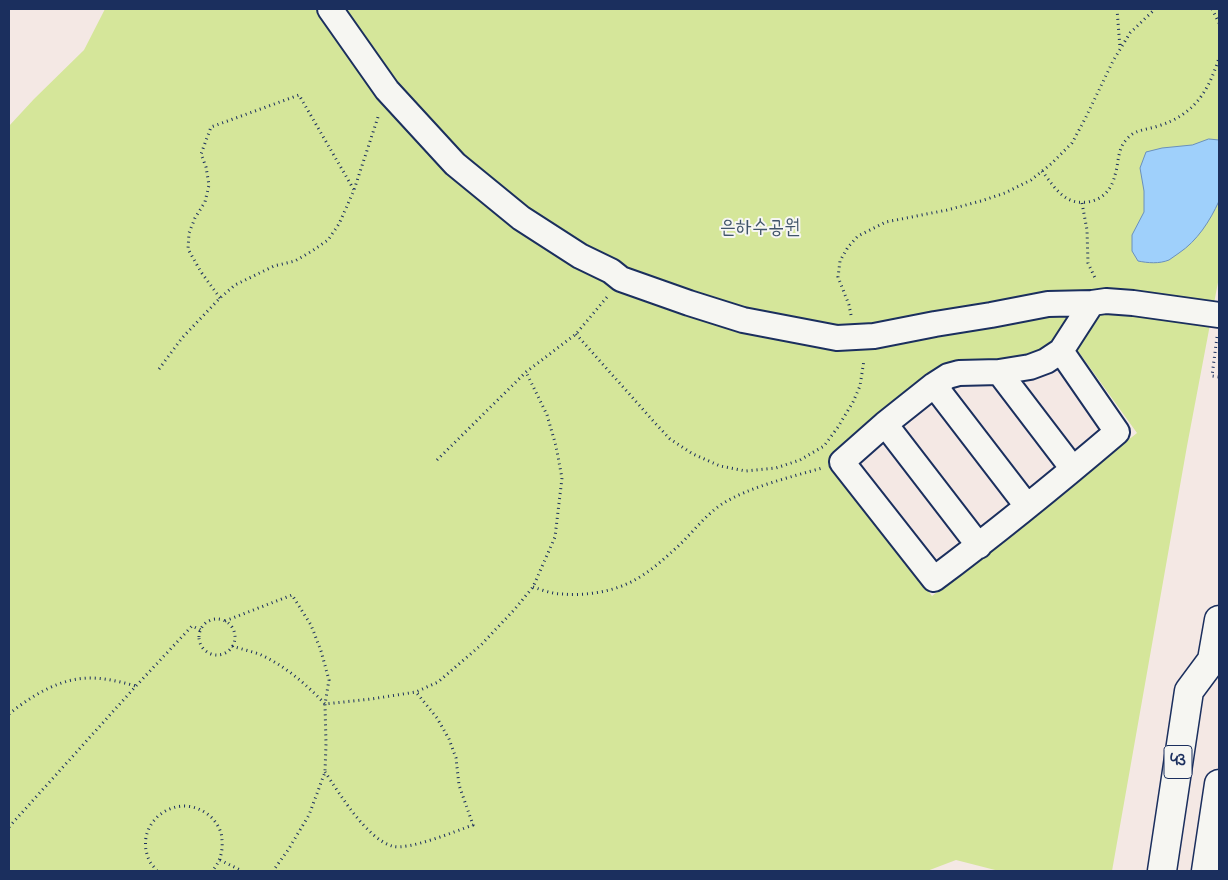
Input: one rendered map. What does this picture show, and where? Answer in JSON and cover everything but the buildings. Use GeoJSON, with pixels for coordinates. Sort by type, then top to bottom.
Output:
{"type":"FeatureCollection","features":[{"type":"Feature","properties":{"kind":"highway","name":"43"},"geometry":{"type":"LineString","coordinates":[[1162,871],[1189,691],[1216,667],[1219,620]]}},
{"type":"Feature","properties":{"kind":"highway","name":"43"},"geometry":{"type":"LineString","coordinates":[[1206,871],[1219,784]]}},
{"type":"Feature","properties":{"kind":"street"},"geometry":{"type":"LineString","coordinates":[[330,9],[387,90],[455,164],[521,218],[580,256],[611,271],[622,279],[689,303],[743,320],[837,338],[871,336],[1048,304],[1133,302],[1219,322]]}},
{"type":"Feature","properties":{"kind":"street"},"geometry":{"type":"LineString","coordinates":[[1061,351],[1117,432],[979,546],[934,579],[842,462],[885,424],[948,376],[959,373],[999,372],[1030,368],[1046,361],[1061,351],[1099,302]]}},
{"type":"Feature","properties":{"kind":"street"},"geometry":{"type":"LineString","coordinates":[[999,372],[1074,469]]}},
{"type":"Feature","properties":{"kind":"street"},"geometry":{"type":"LineString","coordinates":[[934,385],[1027,506]]}},
{"type":"Feature","properties":{"kind":"street"},"geometry":{"type":"LineString","coordinates":[[885,424],[979,546]]}},
{"type":"Feature","properties":{"kind":"path"},"geometry":{"type":"LineString","coordinates":[[1117,9],[1120,49]]}},
{"type":"Feature","properties":{"kind":"path"},"geometry":{"type":"LineString","coordinates":[[576,334],[655,424],[670,439],[693,454],[720,466],[746,471],[776,468],[800,460],[824,446],[853,402],[860,386],[862,362],[871,336],[852,324],[849,305],[838,277],[840,261],[848,247],[858,236],[886,222],[947,210],[1005,192],[1031,180],[1051,164],[1072,143],[1120,49],[1130,33],[1155,9]]}},
{"type":"Feature","properties":{"kind":"path"},"geometry":{"type":"LineString","coordinates":[[1212,9],[1219,23]]}},
{"type":"Feature","properties":{"kind":"path"},"geometry":{"type":"LineString","coordinates":[[1042,171],[1056,189],[1068,199],[1082,203],[1096,200],[1108,190],[1116,174],[1119,153],[1127,139],[1141,130],[1157,127],[1181,116],[1197,102],[1213,78],[1219,58]]}},
{"type":"Feature","properties":{"kind":"path"},"geometry":{"type":"LineString","coordinates":[[159,369],[182,338],[235,285],[274,266],[295,261],[312,252],[328,240],[339,224],[354,190],[387,90]]}},
{"type":"Feature","properties":{"kind":"path"},"geometry":{"type":"LineString","coordinates":[[220,298],[201,272],[188,249],[189,233],[195,218],[205,202],[209,185],[206,167],[201,154],[211,127],[299,95],[354,190]]}},
{"type":"Feature","properties":{"kind":"path"},"geometry":{"type":"LineString","coordinates":[[1082,203],[1087,230],[1088,263],[1099,302]]}},
{"type":"Feature","properties":{"kind":"path"},"geometry":{"type":"LineString","coordinates":[[437,460],[526,372],[576,334],[622,279]]}},
{"type":"Feature","properties":{"kind":"path"},"geometry":{"type":"LineString","coordinates":[[1219,322],[1212,376],[1219,377]]}},
{"type":"Feature","properties":{"kind":"path"},"geometry":{"type":"LineString","coordinates":[[232,646],[259,654],[282,667],[309,688],[325,704],[371,700],[416,692],[438,682],[481,645],[533,587],[554,537],[562,478],[556,446],[547,415],[526,372]]}},
{"type":"Feature","properties":{"kind":"path"},"geometry":{"type":"LineString","coordinates":[[533,587],[561,594],[586,594],[609,590],[632,581],[654,567],[706,517],[722,505],[766,485],[842,462]]}},
{"type":"Feature","properties":{"kind":"path"},"geometry":{"type":"LineString","coordinates":[[225,621],[292,595],[311,625],[321,651],[328,680],[325,704],[325,772],[309,815],[273,871]]}},
{"type":"Feature","properties":{"kind":"path"},"geometry":{"type":"LineString","coordinates":[[219,619],[225,621],[234,629],[235,634],[232,646],[224,653],[212,654],[203,647],[200,636],[201,630],[208,621],[219,619]]}},
{"type":"Feature","properties":{"kind":"path"},"geometry":{"type":"LineString","coordinates":[[9,827],[192,626],[201,630]]}},
{"type":"Feature","properties":{"kind":"path"},"geometry":{"type":"LineString","coordinates":[[9,714],[24,701],[66,682],[89,678],[115,680],[136,686]]}},
{"type":"Feature","properties":{"kind":"path"},"geometry":{"type":"LineString","coordinates":[[325,772],[358,818],[377,838],[392,846],[407,846],[473,826],[460,785],[456,758],[449,739],[437,718],[416,692]]}},
{"type":"Feature","properties":{"kind":"path"},"geometry":{"type":"LineString","coordinates":[[157,871],[150,862],[146,850],[146,837],[151,825],[159,815],[170,808],[183,806],[196,808],[207,814],[216,823],[222,835],[223,848],[220,860],[212,871]]}},
{"type":"Feature","properties":{"kind":"path"},"geometry":{"type":"LineString","coordinates":[[220,860],[242,871]]}},
{"type":"Feature","properties":{"kind":"green space","name":"은하수공원"},"geometry":{"type":"Polygon","coordinates":[[[105,9],[1219,9],[1219,277],[1187,446],[1112,871],[999,871],[956,860],[927,871],[9,871],[9,126],[84,50],[105,9]],[[1078,351],[941,366],[829,462],[932,596],[1137,433],[1078,351]]]}},
{"type":"Feature","properties":{"kind":"water"},"geometry":{"type":"Polygon","coordinates":[[[1209,139],[1219,140],[1219,201],[1211,216],[1192,243],[1169,260],[1154,263],[1138,261],[1132,251],[1132,235],[1144,212],[1144,191],[1140,168],[1146,152],[1162,148],[1192,145],[1209,139]]]}}]}
